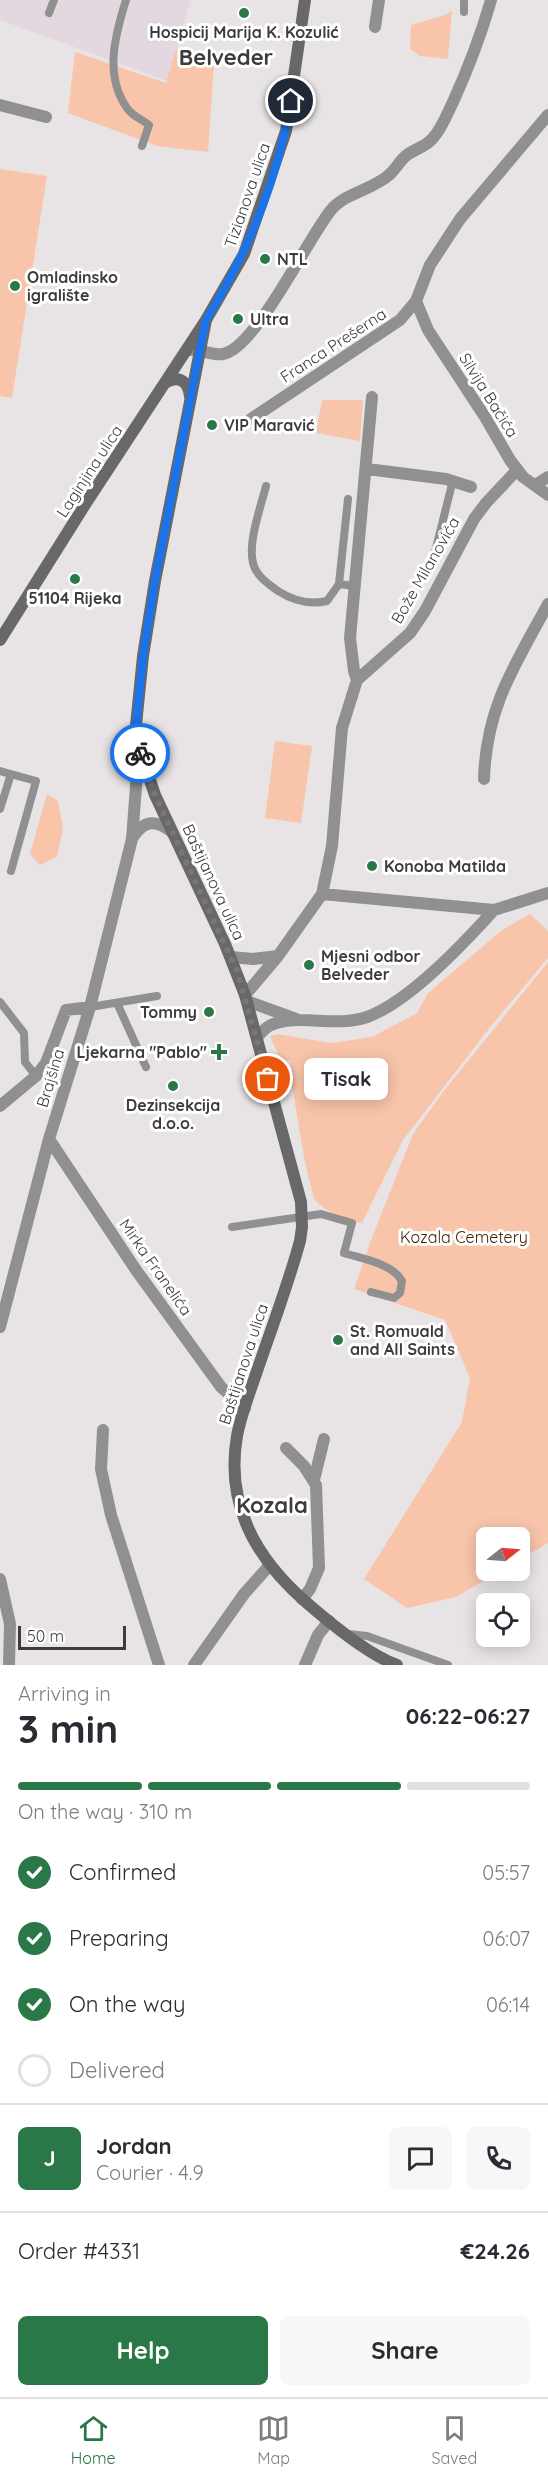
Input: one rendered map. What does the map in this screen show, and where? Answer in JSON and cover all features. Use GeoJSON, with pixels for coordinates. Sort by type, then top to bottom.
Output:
{"type":"FeatureCollection","features":[{"type":"Feature","properties":{"kind":"main road","name":"Tizianova ulica"},"geometry":{"type":"LineString","coordinates":[[206,320],[244,254],[276,162],[287,123],[305,0]]}},
{"type":"Feature","properties":{"kind":"main road","name":"Baštijanova ulica"},"geometry":{"type":"LineString","coordinates":[[206,320],[155,581],[143,656],[136,725],[139,747],[152,786],[231,957],[246,998],[294,1171],[302,1215],[300,1241],[244,1408],[237,1436],[237,1485],[245,1521],[269,1566],[302,1599],[329,1621],[369,1650],[397,1665]]}},
{"type":"Feature","properties":{"kind":"main road","name":"Laginjina ulica"},"geometry":{"type":"LineString","coordinates":[[0,640],[206,320]]}},
{"type":"Feature","properties":{"kind":"main road"},"geometry":{"type":"LineString","coordinates":[[165,383],[174,379],[182,380],[188,387],[190,401]]}},
{"type":"Feature","properties":{"kind":"street"},"geometry":{"type":"LineString","coordinates":[[375,27],[379,0]]}},
{"type":"Feature","properties":{"kind":"street"},"geometry":{"type":"LineString","coordinates":[[185,353],[200,350],[223,354],[236,348],[288,281],[316,231],[333,208],[388,176],[405,156],[433,139],[464,79],[483,29],[491,0]]}},
{"type":"Feature","properties":{"kind":"street"},"geometry":{"type":"LineString","coordinates":[[0,105],[46,117]]}},
{"type":"Feature","properties":{"kind":"street","name":"Franca Prešerna"},"geometry":{"type":"LineString","coordinates":[[251,419],[400,321],[416,301],[430,265],[460,219],[548,115]]}},
{"type":"Feature","properties":{"kind":"street","name":"Silvija Bačića"},"geometry":{"type":"LineString","coordinates":[[416,301],[428,330],[518,470],[548,495]]}},
{"type":"Feature","properties":{"kind":"street"},"geometry":{"type":"LineString","coordinates":[[300,1021],[246,998],[322,894],[332,846],[342,728],[357,680],[350,638],[372,397]]}},
{"type":"Feature","properties":{"kind":"street"},"geometry":{"type":"LineString","coordinates":[[367,469],[453,480],[471,487]]}},
{"type":"Feature","properties":{"kind":"street","name":"Bože Milanovića"},"geometry":{"type":"LineString","coordinates":[[357,680],[410,633],[425,611],[474,519],[518,470]]}},
{"type":"Feature","properties":{"kind":"street"},"geometry":{"type":"LineString","coordinates":[[535,485],[548,477]]}},
{"type":"Feature","properties":{"kind":"street"},"geometry":{"type":"LineString","coordinates":[[484,779],[489,728],[498,700],[548,604]]}},
{"type":"Feature","properties":{"kind":"street","name":"Brajšina"},"geometry":{"type":"LineString","coordinates":[[0,1327],[49,1139],[90,1007],[132,838],[139,747]]}},
{"type":"Feature","properties":{"kind":"street"},"geometry":{"type":"LineString","coordinates":[[132,838],[140,827],[147,823],[163,825],[172,832]]}},
{"type":"Feature","properties":{"kind":"street"},"geometry":{"type":"LineString","coordinates":[[322,894],[494,910],[548,893]]}},
{"type":"Feature","properties":{"kind":"street"},"geometry":{"type":"LineString","coordinates":[[257,1037],[271,1024],[300,1021],[349,1023],[369,1017],[407,993],[475,931],[494,910]]}},
{"type":"Feature","properties":{"kind":"street"},"geometry":{"type":"LineString","coordinates":[[231,957],[253,959],[278,956]]}},
{"type":"Feature","properties":{"kind":"street"},"geometry":{"type":"LineString","coordinates":[[0,1106],[36,1076],[46,1063],[66,1010],[90,1007]]}},
{"type":"Feature","properties":{"kind":"street","name":"Mirka Franelića"},"geometry":{"type":"LineString","coordinates":[[49,1139],[136,1269],[215,1378],[244,1408]]}},
{"type":"Feature","properties":{"kind":"street"},"geometry":{"type":"LineString","coordinates":[[103,1430],[101,1469],[111,1515],[159,1665]]}},
{"type":"Feature","properties":{"kind":"street"},"geometry":{"type":"LineString","coordinates":[[302,1599],[310,1589],[319,1568],[314,1480],[324,1439]]}},
{"type":"Feature","properties":{"kind":"street"},"geometry":{"type":"LineString","coordinates":[[286,1448],[314,1480]]}},
{"type":"Feature","properties":{"kind":"street"},"geometry":{"type":"LineString","coordinates":[[194,1665],[244,1594],[269,1566]]}},
{"type":"Feature","properties":{"kind":"street"},"geometry":{"type":"LineString","coordinates":[[0,1579],[10,1624],[9,1665]]}},
{"type":"Feature","properties":{"kind":"street"},"geometry":{"type":"LineString","coordinates":[[305,1665],[318,1635],[329,1621]]}},
{"type":"Feature","properties":{"kind":"lane"},"geometry":{"type":"LineString","coordinates":[[50,13],[54,0]]}},
{"type":"Feature","properties":{"kind":"lane"},"geometry":{"type":"LineString","coordinates":[[126,0],[117,33],[113,64],[121,98],[128,109],[149,125],[142,146]]}},
{"type":"Feature","properties":{"kind":"lane"},"geometry":{"type":"LineString","coordinates":[[464,0],[464,12]]}},
{"type":"Feature","properties":{"kind":"lane"},"geometry":{"type":"LineString","coordinates":[[433,560],[453,480]]}},
{"type":"Feature","properties":{"kind":"lane"},"geometry":{"type":"LineString","coordinates":[[266,486],[252,544],[252,558],[256,572],[282,594],[310,603],[327,601],[339,584],[348,500]]}},
{"type":"Feature","properties":{"kind":"lane"},"geometry":{"type":"LineString","coordinates":[[339,584],[354,586]]}},
{"type":"Feature","properties":{"kind":"lane"},"geometry":{"type":"LineString","coordinates":[[0,771],[36,781],[11,871]]}},
{"type":"Feature","properties":{"kind":"lane"},"geometry":{"type":"LineString","coordinates":[[0,809],[11,774]]}},
{"type":"Feature","properties":{"kind":"lane"},"geometry":{"type":"LineString","coordinates":[[90,1007],[157,996]]}},
{"type":"Feature","properties":{"kind":"lane"},"geometry":{"type":"LineString","coordinates":[[0,1002],[24,1033],[25,1062],[36,1076]]}},
{"type":"Feature","properties":{"kind":"lane"},"geometry":{"type":"LineString","coordinates":[[117,1003],[147,1067]]}},
{"type":"Feature","properties":{"kind":"lane"},"geometry":{"type":"LineString","coordinates":[[232,1227],[321,1214],[352,1223],[344,1253],[388,1268],[395,1272],[402,1281],[400,1293],[394,1298],[372,1292]]}},
{"type":"Feature","properties":{"kind":"lane"},"geometry":{"type":"LineString","coordinates":[[348,1634],[368,1636],[448,1665]]}},
{"type":"Feature","properties":{"kind":"shaded area"},"geometry":{"type":"Polygon","coordinates":[[[0,0],[191,0],[167,81],[0,20],[0,0]]]}},
{"type":"Feature","properties":{"kind":"green space"},"geometry":{"type":"Polygon","coordinates":[[[452,11],[448,59],[420,56],[410,49],[411,25],[452,11]]]}},
{"type":"Feature","properties":{"kind":"green space"},"geometry":{"type":"Polygon","coordinates":[[[176,49],[214,63],[208,152],[157,146],[68,113],[75,52],[166,83],[176,49]]]}},
{"type":"Feature","properties":{"kind":"green space","name":"Omladinsko igralište"},"geometry":{"type":"Polygon","coordinates":[[[0,169],[47,176],[12,398],[0,396],[0,169]]]}},
{"type":"Feature","properties":{"kind":"green space"},"geometry":{"type":"Polygon","coordinates":[[[322,400],[363,400],[360,441],[316,433],[322,400]]]}},
{"type":"Feature","properties":{"kind":"green space"},"geometry":{"type":"Polygon","coordinates":[[[275,741],[312,746],[301,823],[265,818],[275,741]]]}},
{"type":"Feature","properties":{"kind":"green space"},"geometry":{"type":"Polygon","coordinates":[[[47,794],[58,801],[63,828],[57,857],[40,865],[30,854],[47,794]]]}},
{"type":"Feature","properties":{"kind":"green space"},"geometry":{"type":"Polygon","coordinates":[[[530,914],[548,931],[548,958],[491,1026],[403,1140],[362,1223],[344,1218],[321,1206],[315,1199],[307,1170],[291,1081],[294,1078],[290,1060],[281,1061],[270,1036],[278,1034],[331,1043],[372,1037],[417,1013],[428,993],[502,930],[530,914]]]}},
{"type":"Feature","properties":{"kind":"green space","name":"Kozala Cemetery"},"geometry":{"type":"Polygon","coordinates":[[[548,962],[548,1543],[530,1554],[530,1527],[476,1527],[476,1581],[484,1581],[456,1597],[407,1608],[364,1579],[462,1422],[470,1378],[445,1320],[354,1289],[413,1134],[443,1092],[548,962]]]}},
{"type":"Feature","properties":{"kind":"way so far"},"geometry":{"type":"LineString","coordinates":[[140,753],[155,795],[237,971],[268,1079]]}},
{"type":"Feature","properties":{"kind":"place","name":"Hospicij Marija K. Kozulić"},"geometry":{"type":"Point","coordinates":[244,13]}},
{"type":"Feature","properties":{"kind":"place","name":"NTL"},"geometry":{"type":"Point","coordinates":[265,259]}},
{"type":"Feature","properties":{"kind":"place","name":"Omladinsko igralište"},"geometry":{"type":"Point","coordinates":[15,286]}},
{"type":"Feature","properties":{"kind":"place","name":"Ultra"},"geometry":{"type":"Point","coordinates":[238,319]}},
{"type":"Feature","properties":{"kind":"place","name":"VIP Maravić"},"geometry":{"type":"Point","coordinates":[212,425]}},
{"type":"Feature","properties":{"kind":"place","name":"51104 Rijeka"},"geometry":{"type":"Point","coordinates":[75,579]}},
{"type":"Feature","properties":{"kind":"place","name":"Konoba Matilda"},"geometry":{"type":"Point","coordinates":[372,866]}},
{"type":"Feature","properties":{"kind":"place","name":"Mjesni odbor Belveder"},"geometry":{"type":"Point","coordinates":[309,965]}},
{"type":"Feature","properties":{"kind":"place","name":"Tommy"},"geometry":{"type":"Point","coordinates":[209,1012]}},
{"type":"Feature","properties":{"kind":"place","name":"Ljekarna \"Pablo\""},"geometry":{"type":"Point","coordinates":[219,1052]}},
{"type":"Feature","properties":{"kind":"place","name":"Tisak"},"geometry":{"type":"Point","coordinates":[268,1079]}},
{"type":"Feature","properties":{"kind":"place","name":"Dezinsekcija d.o.o."},"geometry":{"type":"Point","coordinates":[173,1086]}},
{"type":"Feature","properties":{"kind":"place","name":"St. Romuald and All Saints"},"geometry":{"type":"Point","coordinates":[338,1340]}},
{"type":"Feature","properties":{"kind":"district","name":"Belveder"},"geometry":{"type":"Point","coordinates":[226,57]}},
{"type":"Feature","properties":{"kind":"district","name":"Kozala"},"geometry":{"type":"Point","coordinates":[272,1505]}},
{"type":"Feature","properties":{"kind":"route"},"geometry":{"type":"LineString","coordinates":[[140,753],[136,725],[143,656],[155,581],[206,320],[244,254],[276,162],[291,101]]}}]}
